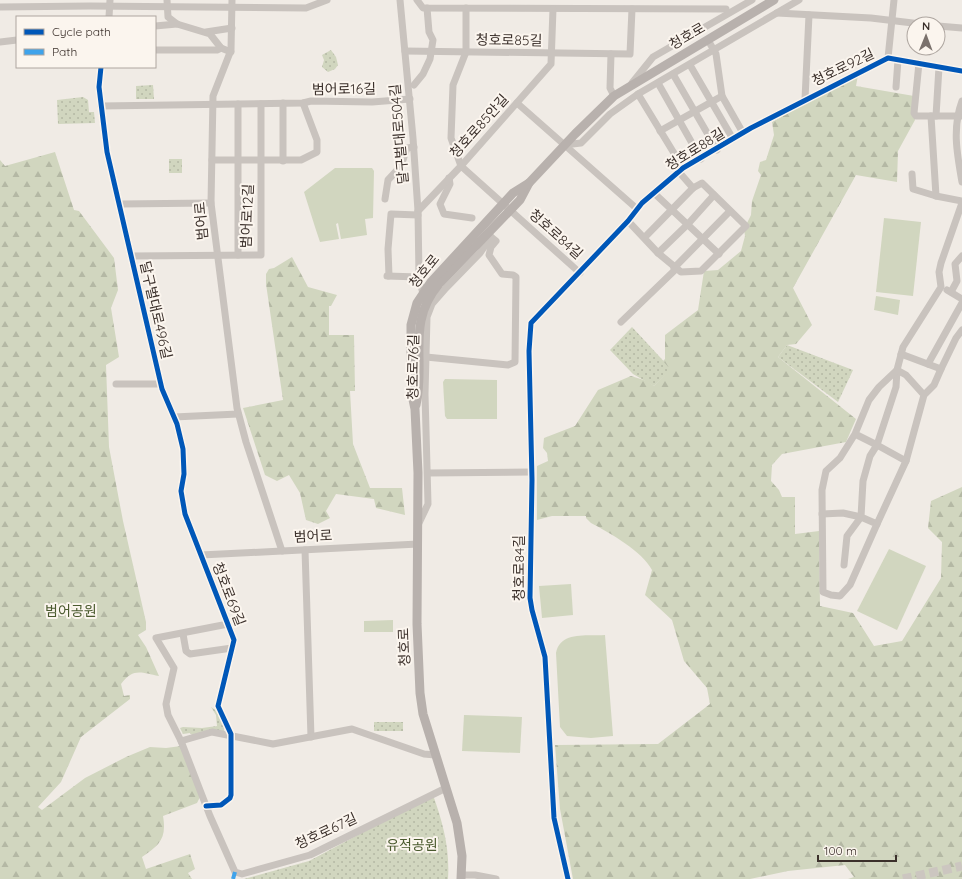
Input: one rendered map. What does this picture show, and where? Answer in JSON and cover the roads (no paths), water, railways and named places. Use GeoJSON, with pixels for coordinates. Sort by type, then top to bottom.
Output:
{"type":"FeatureCollection","features":[{"type":"Feature","properties":{"kind":"main road","name":"청호로"},"geometry":{"type":"LineString","coordinates":[[415,409],[420,390],[420,324],[423,311],[436,288],[490,235],[520,200],[529,183],[592,115],[614,96],[774,0]]}},
{"type":"Feature","properties":{"kind":"main road","name":"청호로"},"geometry":{"type":"LineString","coordinates":[[462,877],[460,839],[423,714],[420,693],[418,624],[419,523],[415,409],[412,390],[411,325],[417,304],[435,277],[513,193],[529,183]]}},
{"type":"Feature","properties":{"kind":"street"},"geometry":{"type":"LineString","coordinates":[[202,0],[202,8]]}},
{"type":"Feature","properties":{"kind":"street"},"geometry":{"type":"LineString","coordinates":[[0,7],[110,3],[166,4],[202,8],[232,4],[306,8],[327,0]]}},
{"type":"Feature","properties":{"kind":"street","name":"달구벌대로504길"},"geometry":{"type":"LineString","coordinates":[[400,0],[414,146],[418,213],[418,277],[423,294]]}},
{"type":"Feature","properties":{"kind":"street"},"geometry":{"type":"LineString","coordinates":[[417,0],[423,8],[726,9]]}},
{"type":"Feature","properties":{"kind":"street","name":"청호로85안길"},"geometry":{"type":"LineString","coordinates":[[418,213],[551,64],[556,8],[560,0]]}},
{"type":"Feature","properties":{"kind":"street"},"geometry":{"type":"LineString","coordinates":[[725,17],[726,0]]}},
{"type":"Feature","properties":{"kind":"street"},"geometry":{"type":"LineString","coordinates":[[630,86],[652,58],[752,0]]}},
{"type":"Feature","properties":{"kind":"street"},"geometry":{"type":"LineString","coordinates":[[564,145],[581,143],[610,114],[638,94],[799,0]]}},
{"type":"Feature","properties":{"kind":"street","name":"청호로92길"},"geometry":{"type":"LineString","coordinates":[[888,58],[894,0]]}},
{"type":"Feature","properties":{"kind":"street"},"geometry":{"type":"LineString","coordinates":[[109,16],[110,3]]}},
{"type":"Feature","properties":{"kind":"street"},"geometry":{"type":"LineString","coordinates":[[166,4],[168,16],[177,24]]}},
{"type":"Feature","properties":{"kind":"street","name":"범어로"},"geometry":{"type":"LineString","coordinates":[[232,4],[231,52],[213,96],[212,203],[217,256],[238,414],[282,551],[418,544]]}},
{"type":"Feature","properties":{"kind":"street"},"geometry":{"type":"LineString","coordinates":[[427,8],[429,32],[433,40],[431,52]]}},
{"type":"Feature","properties":{"kind":"street","name":"청호로85길"},"geometry":{"type":"LineString","coordinates":[[466,8],[466,52],[453,85],[451,138],[461,166],[510,211]]}},
{"type":"Feature","properties":{"kind":"street"},"geometry":{"type":"LineString","coordinates":[[552,53],[630,54],[632,8]]}},
{"type":"Feature","properties":{"kind":"street"},"geometry":{"type":"LineString","coordinates":[[777,13],[906,22]]}},
{"type":"Feature","properties":{"kind":"street","name":"청호로92길"},"geometry":{"type":"LineString","coordinates":[[805,99],[809,15]]}},
{"type":"Feature","properties":{"kind":"street"},"geometry":{"type":"LineString","coordinates":[[156,26],[177,24],[206,32],[210,34],[220,48],[231,52]]}},
{"type":"Feature","properties":{"kind":"street"},"geometry":{"type":"LineString","coordinates":[[946,27],[962,28]]}},
{"type":"Feature","properties":{"kind":"street"},"geometry":{"type":"LineString","coordinates":[[206,32],[232,28]]}},
{"type":"Feature","properties":{"kind":"street"},"geometry":{"type":"LineString","coordinates":[[0,42],[16,40]]}},
{"type":"Feature","properties":{"kind":"street"},"geometry":{"type":"LineString","coordinates":[[708,40],[716,54],[722,96],[743,133]]}},
{"type":"Feature","properties":{"kind":"street"},"geometry":{"type":"LineString","coordinates":[[156,50],[217,50],[220,48]]}},
{"type":"Feature","properties":{"kind":"street"},"geometry":{"type":"LineString","coordinates":[[405,51],[466,52]]}},
{"type":"Feature","properties":{"kind":"street","name":"달구벌대로504길"},"geometry":{"type":"LineString","coordinates":[[414,85],[428,66],[431,52]]}},
{"type":"Feature","properties":{"kind":"street","name":"청호로85길"},"geometry":{"type":"LineString","coordinates":[[466,52],[552,53]]}},
{"type":"Feature","properties":{"kind":"street"},"geometry":{"type":"LineString","coordinates":[[612,54],[610,88],[614,96]]}},
{"type":"Feature","properties":{"kind":"street","name":"청호로92길"},"geometry":{"type":"LineString","coordinates":[[743,133],[805,99],[888,58],[962,71]]}},
{"type":"Feature","properties":{"kind":"street"},"geometry":{"type":"LineString","coordinates":[[896,87],[898,60]]}},
{"type":"Feature","properties":{"kind":"street"},"geometry":{"type":"LineString","coordinates":[[919,63],[914,113],[916,116],[959,116]]}},
{"type":"Feature","properties":{"kind":"street","name":"청호로88길"},"geometry":{"type":"LineString","coordinates":[[690,65],[733,139]]}},
{"type":"Feature","properties":{"kind":"street"},"geometry":{"type":"LineString","coordinates":[[936,196],[934,116],[939,67]]}},
{"type":"Feature","properties":{"kind":"street","name":"달구벌대로496길"},"geometry":{"type":"LineString","coordinates":[[101,68],[99,87],[107,152],[161,384],[174,417],[183,449],[184,474],[181,491],[186,514],[201,555]]}},
{"type":"Feature","properties":{"kind":"street","name":"청호로88길"},"geometry":{"type":"LineString","coordinates":[[674,74],[694,112],[717,150]]}},
{"type":"Feature","properties":{"kind":"street","name":"청호로88길"},"geometry":{"type":"LineString","coordinates":[[658,83],[701,159]]}},
{"type":"Feature","properties":{"kind":"street","name":"청호로88길"},"geometry":{"type":"LineString","coordinates":[[638,94],[681,170]]}},
{"type":"Feature","properties":{"kind":"street"},"geometry":{"type":"LineString","coordinates":[[660,131],[722,96]]}},
{"type":"Feature","properties":{"kind":"street","name":"범어로16길"},"geometry":{"type":"LineString","coordinates":[[213,104],[303,103],[311,101],[372,102],[410,99]]}},
{"type":"Feature","properties":{"kind":"street"},"geometry":{"type":"LineString","coordinates":[[962,101],[956,147],[962,182]]}},
{"type":"Feature","properties":{"kind":"street"},"geometry":{"type":"LineString","coordinates":[[283,103],[283,161]]}},
{"type":"Feature","properties":{"kind":"street","name":"범어로16길"},"geometry":{"type":"LineString","coordinates":[[212,160],[301,160],[318,152],[317,140],[303,103]]}},
{"type":"Feature","properties":{"kind":"street"},"geometry":{"type":"LineString","coordinates":[[517,103],[636,208]]}},
{"type":"Feature","properties":{"kind":"street"},"geometry":{"type":"LineString","coordinates":[[101,106],[213,104]]}},
{"type":"Feature","properties":{"kind":"street"},"geometry":{"type":"LineString","coordinates":[[238,104],[238,255]]}},
{"type":"Feature","properties":{"kind":"street"},"geometry":{"type":"LineString","coordinates":[[261,104],[262,161]]}},
{"type":"Feature","properties":{"kind":"street","name":"청호로88길"},"geometry":{"type":"LineString","coordinates":[[580,273],[628,222],[636,208],[681,170],[717,150],[743,133]]}},
{"type":"Feature","properties":{"kind":"street"},"geometry":{"type":"LineString","coordinates":[[385,199],[388,180],[401,166],[407,148],[414,146]]}},
{"type":"Feature","properties":{"kind":"street","name":"범어로12길"},"geometry":{"type":"LineString","coordinates":[[131,256],[261,255],[262,161]]}},
{"type":"Feature","properties":{"kind":"street"},"geometry":{"type":"LineString","coordinates":[[681,170],[693,188]]}},
{"type":"Feature","properties":{"kind":"street"},"geometry":{"type":"LineString","coordinates":[[912,174],[913,189],[962,204]]}},
{"type":"Feature","properties":{"kind":"street"},"geometry":{"type":"LineString","coordinates":[[449,178],[450,184],[440,204],[444,214],[472,218]]}},
{"type":"Feature","properties":{"kind":"street"},"geometry":{"type":"LineString","coordinates":[[628,222],[658,253],[681,272],[701,271],[746,226],[702,183],[693,188],[644,238]]}},
{"type":"Feature","properties":{"kind":"street"},"geometry":{"type":"LineString","coordinates":[[654,193],[719,254]]}},
{"type":"Feature","properties":{"kind":"street"},"geometry":{"type":"LineString","coordinates":[[658,253],[688,224],[714,195]]}},
{"type":"Feature","properties":{"kind":"street"},"geometry":{"type":"LineString","coordinates":[[120,204],[212,203]]}},
{"type":"Feature","properties":{"kind":"street"},"geometry":{"type":"LineString","coordinates":[[962,204],[962,218]]}},
{"type":"Feature","properties":{"kind":"street"},"geometry":{"type":"LineString","coordinates":[[844,565],[847,536],[861,518],[863,481],[870,456],[877,445],[896,387],[903,347],[941,287],[939,272],[941,263],[962,204]]}},
{"type":"Feature","properties":{"kind":"street","name":"청호로84길"},"geometry":{"type":"LineString","coordinates":[[510,211],[580,273],[531,323],[529,373],[531,472],[530,598],[544,657],[554,818],[568,879]]}},
{"type":"Feature","properties":{"kind":"street"},"geometry":{"type":"LineString","coordinates":[[621,322],[730,211]]}},
{"type":"Feature","properties":{"kind":"street"},"geometry":{"type":"LineString","coordinates":[[418,213],[391,214],[388,249],[388,276],[418,277]]}},
{"type":"Feature","properties":{"kind":"street"},"geometry":{"type":"LineString","coordinates":[[426,357],[513,364],[515,362],[514,335],[516,320],[516,277],[513,274],[502,274],[489,255],[491,247],[496,241],[490,235]]}},
{"type":"Feature","properties":{"kind":"street","name":"청호로76길"},"geometry":{"type":"LineString","coordinates":[[419,523],[428,504],[426,357],[428,317],[432,304],[480,253],[490,235]]}},
{"type":"Feature","properties":{"kind":"street"},"geometry":{"type":"LineString","coordinates":[[951,292],[957,281],[955,264],[962,256]]}},
{"type":"Feature","properties":{"kind":"street"},"geometry":{"type":"LineString","coordinates":[[941,287],[962,298]]}},
{"type":"Feature","properties":{"kind":"street"},"geometry":{"type":"LineString","coordinates":[[928,364],[962,303]]}},
{"type":"Feature","properties":{"kind":"street"},"geometry":{"type":"LineString","coordinates":[[516,320],[531,323]]}},
{"type":"Feature","properties":{"kind":"street"},"geometry":{"type":"LineString","coordinates":[[898,370],[879,387],[869,400],[855,434],[840,458],[826,471],[822,490],[824,592],[831,595],[840,596],[850,585],[906,461],[924,395],[934,385],[940,369],[956,338],[962,330]]}},
{"type":"Feature","properties":{"kind":"street"},"geometry":{"type":"LineString","coordinates":[[901,354],[940,369]]}},
{"type":"Feature","properties":{"kind":"street"},"geometry":{"type":"LineString","coordinates":[[898,370],[906,374],[924,395]]}},
{"type":"Feature","properties":{"kind":"street"},"geometry":{"type":"LineString","coordinates":[[116,384],[161,384]]}},
{"type":"Feature","properties":{"kind":"street"},"geometry":{"type":"LineString","coordinates":[[174,417],[238,414]]}},
{"type":"Feature","properties":{"kind":"street"},"geometry":{"type":"LineString","coordinates":[[855,434],[906,461]]}},
{"type":"Feature","properties":{"kind":"street"},"geometry":{"type":"LineString","coordinates":[[428,473],[531,472]]}},
{"type":"Feature","properties":{"kind":"street"},"geometry":{"type":"LineString","coordinates":[[822,514],[843,513],[877,524]]}},
{"type":"Feature","properties":{"kind":"street"},"geometry":{"type":"LineString","coordinates":[[305,550],[311,737]]}},
{"type":"Feature","properties":{"kind":"street"},"geometry":{"type":"LineString","coordinates":[[201,555],[282,551]]}},
{"type":"Feature","properties":{"kind":"street","name":"청호로69길"},"geometry":{"type":"LineString","coordinates":[[201,555],[234,640],[218,706],[231,734]]}},
{"type":"Feature","properties":{"kind":"street","name":"청호로69길"},"geometry":{"type":"LineString","coordinates":[[156,638],[183,634],[202,628],[228,624]]}},
{"type":"Feature","properties":{"kind":"street","name":"청호로69길"},"geometry":{"type":"LineString","coordinates":[[183,634],[186,651],[190,654],[232,648]]}},
{"type":"Feature","properties":{"kind":"street","name":"청호로67길"},"geometry":{"type":"LineString","coordinates":[[156,638],[174,668],[166,704],[168,715],[181,741],[234,875],[310,855],[446,788]]}},
{"type":"Feature","properties":{"kind":"street"},"geometry":{"type":"LineString","coordinates":[[181,741],[212,732],[231,734],[273,744],[352,729],[424,754],[435,755]]}},
{"type":"Feature","properties":{"kind":"street"},"geometry":{"type":"LineString","coordinates":[[206,806],[221,805],[230,798],[231,734]]}},
{"type":"Feature","properties":{"kind":"street"},"geometry":{"type":"LineString","coordinates":[[462,877],[475,875],[496,879]]}},
{"type":"Feature","properties":{"kind":"tunnel"},"geometry":{"type":"LineString","coordinates":[[903,879],[962,866]]}},
{"type":"Feature","properties":{"kind":"park label","name":"범어공원"},"geometry":{"type":"Point","coordinates":[71,611]}},
{"type":"Feature","properties":{"kind":"park label","name":"유적공원"},"geometry":{"type":"Point","coordinates":[412,845]}}]}
